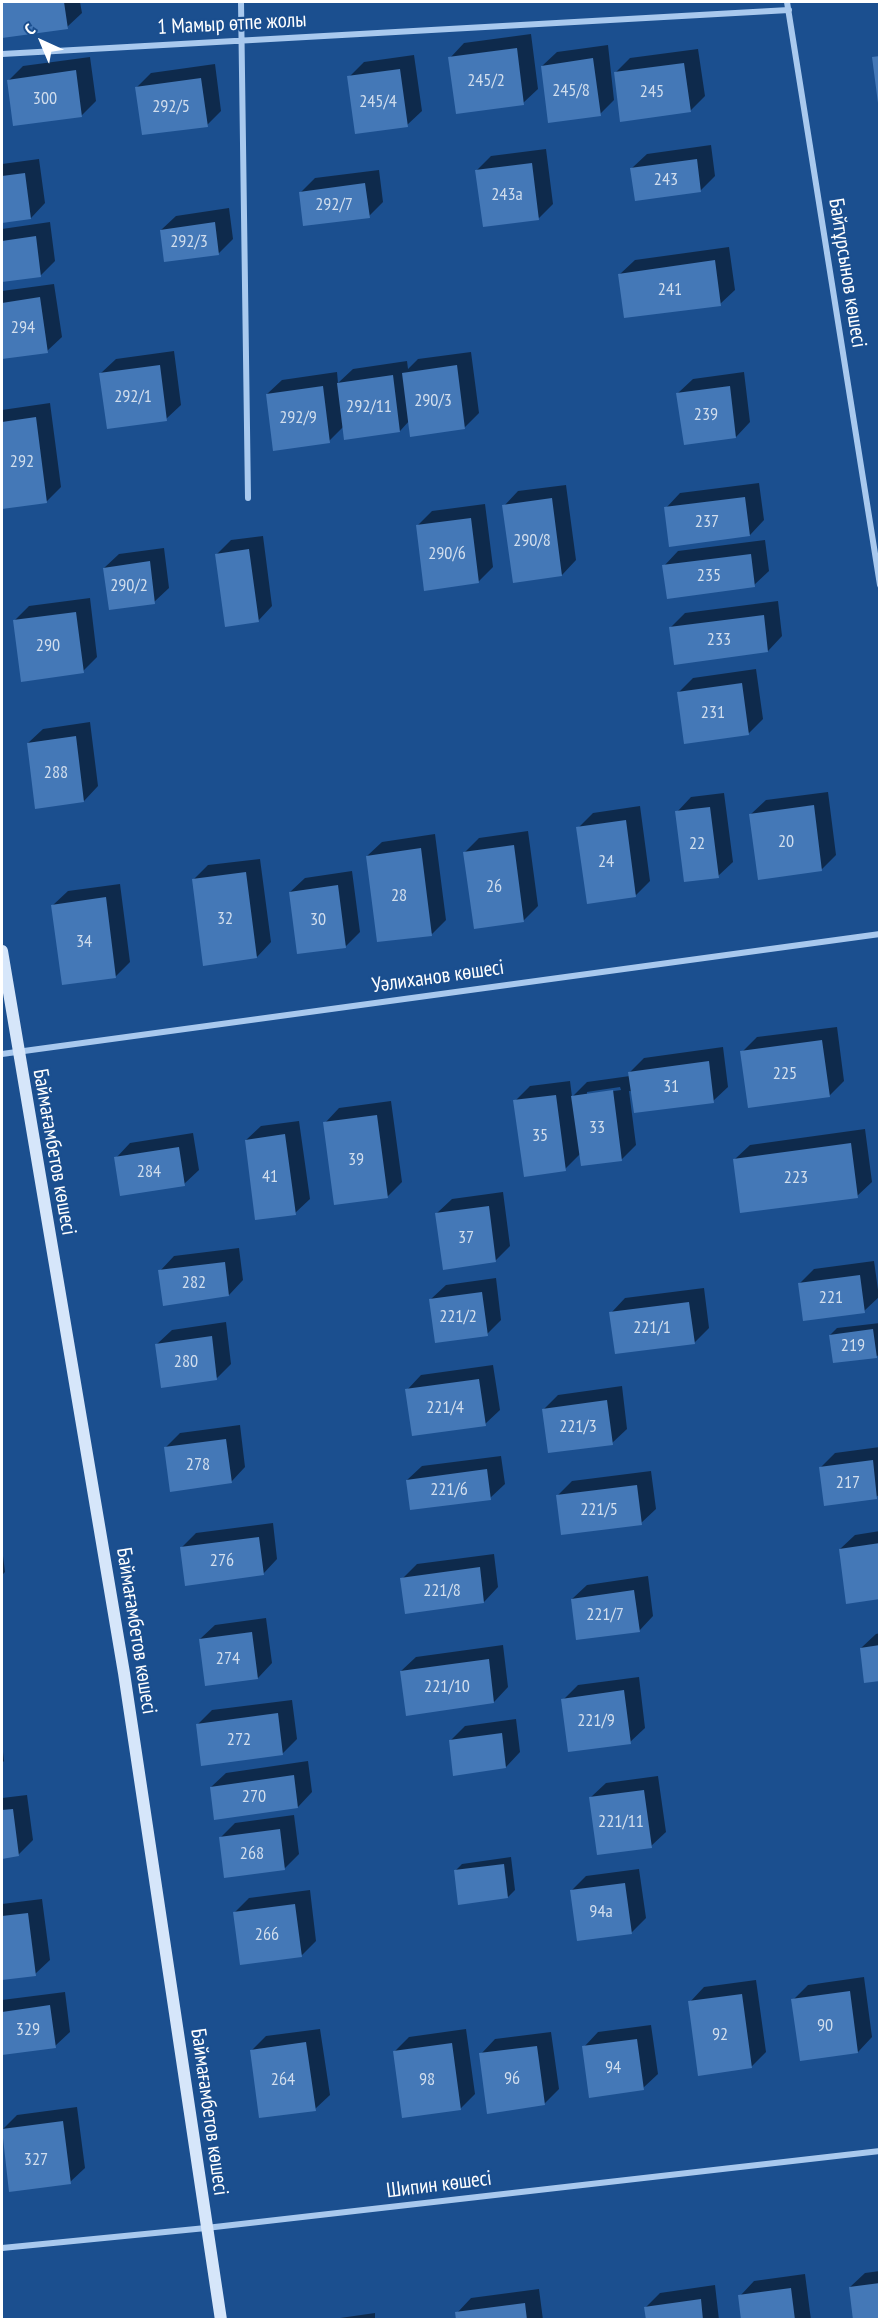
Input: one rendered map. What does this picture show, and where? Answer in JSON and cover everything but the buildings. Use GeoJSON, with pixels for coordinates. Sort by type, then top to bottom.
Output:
{"type":"FeatureCollection","features":[{"type":"Feature","properties":{"kind":"main road","name":"Баймағамбетов көшесі"},"geometry":{"type":"LineString","coordinates":[[2,951],[17,1051],[124,1673],[221,2319]]}},
{"type":"Feature","properties":{"kind":"street"},"geometry":{"type":"LineString","coordinates":[[241,2],[248,498]]}},
{"type":"Feature","properties":{"kind":"street","name":"Байтұрсынов көшесі"},"geometry":{"type":"LineString","coordinates":[[787,2],[879,585]]}},
{"type":"Feature","properties":{"kind":"street","name":"1 Мамыр өтпе жолы"},"geometry":{"type":"LineString","coordinates":[[2,54],[789,10]]}},
{"type":"Feature","properties":{"kind":"street","name":"Уәлиханов көшесі"},"geometry":{"type":"LineString","coordinates":[[2,1054],[879,934]]}},
{"type":"Feature","properties":{"kind":"street","name":"Шипин көшесі"},"geometry":{"type":"LineString","coordinates":[[2,2248],[206,2228],[879,2151]]}}]}
